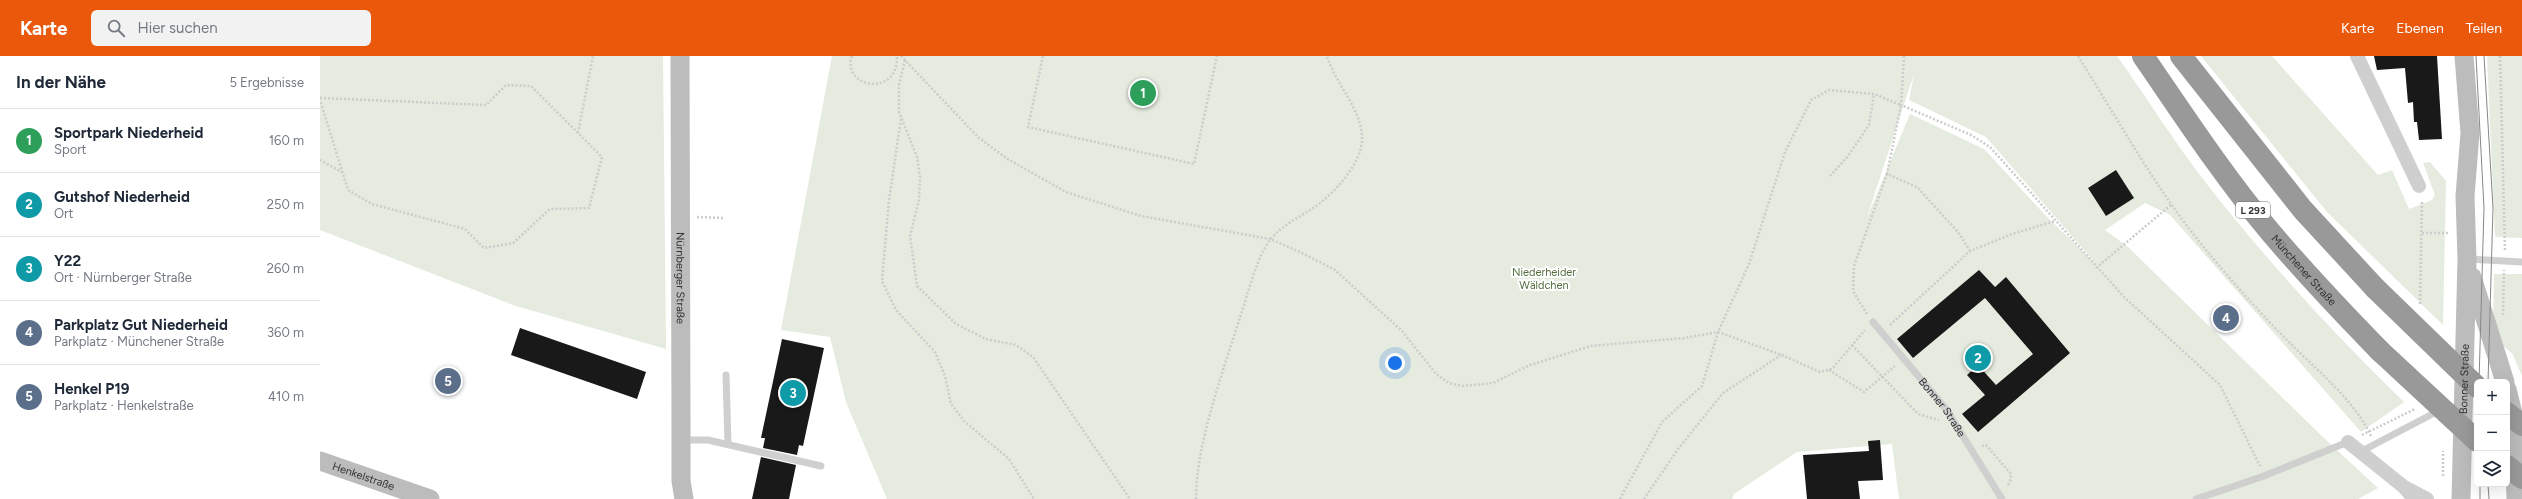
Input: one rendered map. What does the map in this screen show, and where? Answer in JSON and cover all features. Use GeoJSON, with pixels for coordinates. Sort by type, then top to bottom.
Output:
{"type":"FeatureCollection","features":[{"type":"Feature","properties":{"kind":"highway","name":"Münchener Straße"},"geometry":{"type":"LineString","coordinates":[[2143,56],[2208,151],[2266,227],[2317,285],[2380,351],[2474,438]]}},
{"type":"Feature","properties":{"kind":"highway"},"geometry":{"type":"LineString","coordinates":[[2181,56],[2303,210],[2375,288],[2462,395]]}},
{"type":"Feature","properties":{"kind":"highway"},"geometry":{"type":"LineString","coordinates":[[2510,415],[2522,425]]}},
{"type":"Feature","properties":{"kind":"highway"},"geometry":{"type":"LineString","coordinates":[[2510,472],[2519,492]]}},
{"type":"Feature","properties":{"kind":"main road","name":"Nürnberger Straße"},"geometry":{"type":"LineString","coordinates":[[680,56],[681,481],[684,499]]}},
{"type":"Feature","properties":{"kind":"main road","name":"Bonner Straße"},"geometry":{"type":"LineString","coordinates":[[2461,499],[2462,395],[2467,259],[2466,196],[2470,133],[2464,56]]}},
{"type":"Feature","properties":{"kind":"main road","name":"Bonner Straße"},"geometry":{"type":"LineString","coordinates":[[2467,259],[2482,313],[2504,379]]}},
{"type":"Feature","properties":{"kind":"main road"},"geometry":{"type":"LineString","coordinates":[[2510,400],[2514,414],[2519,492]]}},
{"type":"Feature","properties":{"kind":"main road","name":"Henkelstraße"},"geometry":{"type":"LineString","coordinates":[[320,461],[430,499]]}},
{"type":"Feature","properties":{"kind":"street"},"geometry":{"type":"LineString","coordinates":[[2357,56],[2419,186]]}},
{"type":"Feature","properties":{"kind":"street"},"geometry":{"type":"LineString","coordinates":[[2348,442],[2404,487],[2427,499]]}},
{"type":"Feature","properties":{"kind":"street"},"geometry":{"type":"LineString","coordinates":[[2404,487],[2414,499]]}},
{"type":"Feature","properties":{"kind":"lane"},"geometry":{"type":"LineString","coordinates":[[2467,259],[2522,262]]}},
{"type":"Feature","properties":{"kind":"lane","name":"Bonner Straße"},"geometry":{"type":"LineString","coordinates":[[1873,322],[1952,420],[2001,498]]}},
{"type":"Feature","properties":{"kind":"lane"},"geometry":{"type":"LineString","coordinates":[[726,375],[728,444]]}},
{"type":"Feature","properties":{"kind":"lane"},"geometry":{"type":"LineString","coordinates":[[2360,452],[2462,395]]}},
{"type":"Feature","properties":{"kind":"lane"},"geometry":{"type":"LineString","coordinates":[[681,440],[708,440],[821,466]]}},
{"type":"Feature","properties":{"kind":"lane"},"geometry":{"type":"LineString","coordinates":[[2196,499],[2264,476],[2348,442]]}},
{"type":"Feature","properties":{"kind":"path"},"geometry":{"type":"LineString","coordinates":[[578,133],[593,56]]}},
{"type":"Feature","properties":{"kind":"path"},"geometry":{"type":"LineString","coordinates":[[852,56],[850,66],[852,71],[861,80],[872,84],[880,84],[891,77],[897,64],[897,56]]}},
{"type":"Feature","properties":{"kind":"path"},"geometry":{"type":"LineString","coordinates":[[901,56],[978,136],[1006,158],[1066,192],[1141,216],[1270,240],[1300,252],[1335,270],[1402,331],[1436,374],[1449,383],[1462,386],[1493,383],[1530,365],[1591,346],[1684,338],[1718,332],[1782,355],[1820,372],[1829,370],[1873,322],[1860,306],[1853,291],[1854,266],[1887,174],[1901,105],[1904,56]]}},
{"type":"Feature","properties":{"kind":"path"},"geometry":{"type":"LineString","coordinates":[[1043,56],[1028,127],[1194,164],[1217,56]]}},
{"type":"Feature","properties":{"kind":"path"},"geometry":{"type":"LineString","coordinates":[[1196,499],[1196,484],[1203,446],[1254,273],[1270,240],[1288,223],[1315,206],[1333,191],[1357,158],[1362,136],[1357,117],[1327,56]]}},
{"type":"Feature","properties":{"kind":"path"},"geometry":{"type":"LineString","coordinates":[[2078,56],[2172,204],[2211,256],[2287,340],[2326,378],[2362,419],[2369,432]]}},
{"type":"Feature","properties":{"kind":"path"},"geometry":{"type":"LineString","coordinates":[[2500,56],[2505,238]]}},
{"type":"Feature","properties":{"kind":"path"},"geometry":{"type":"LineString","coordinates":[[905,60],[899,85],[901,119],[889,200],[882,281],[896,310],[936,352],[945,376],[951,404],[964,421],[1009,459],[1034,499]]}},
{"type":"Feature","properties":{"kind":"path"},"geometry":{"type":"LineString","coordinates":[[506,85],[530,86],[578,133],[602,157],[590,208],[550,209],[513,243],[484,248],[465,229],[372,204],[348,190],[320,99],[486,105],[506,85]]}},
{"type":"Feature","properties":{"kind":"path"},"geometry":{"type":"LineString","coordinates":[[1620,499],[1662,422],[1702,386],[1718,332],[1749,264],[1785,152],[1811,100],[1829,90],[1874,94],[1971,135],[1990,147],[2096,268],[2124,297],[2220,386],[2264,476]]}},
{"type":"Feature","properties":{"kind":"path"},"geometry":{"type":"LineString","coordinates":[[1830,176],[1848,156],[1869,125],[1874,94]]}},
{"type":"Feature","properties":{"kind":"path"},"geometry":{"type":"LineString","coordinates":[[901,119],[917,157],[920,177],[918,200],[910,236],[917,286],[956,324],[986,339],[1016,345],[1033,357],[1130,499]]}},
{"type":"Feature","properties":{"kind":"path"},"geometry":{"type":"LineString","coordinates":[[320,160],[342,172]]}},
{"type":"Feature","properties":{"kind":"path"},"geometry":{"type":"LineString","coordinates":[[1887,174],[1917,187],[1958,232],[1970,251]]}},
{"type":"Feature","properties":{"kind":"path"},"geometry":{"type":"LineString","coordinates":[[2419,186],[2422,204],[2419,302],[2422,309]]}},
{"type":"Feature","properties":{"kind":"path"},"geometry":{"type":"LineString","coordinates":[[2096,268],[2172,204]]}},
{"type":"Feature","properties":{"kind":"path"},"geometry":{"type":"LineString","coordinates":[[680,217],[724,218]]}},
{"type":"Feature","properties":{"kind":"path"},"geometry":{"type":"LineString","coordinates":[[1882,333],[1970,251],[2012,234],[2055,221]]}},
{"type":"Feature","properties":{"kind":"path"},"geometry":{"type":"LineString","coordinates":[[2422,233],[2466,234]]}},
{"type":"Feature","properties":{"kind":"path"},"geometry":{"type":"LineString","coordinates":[[1852,345],[1918,414],[1934,419],[1952,420]]}},
{"type":"Feature","properties":{"kind":"path"},"geometry":{"type":"LineString","coordinates":[[1644,499],[1678,449],[1723,393],[1782,355]]}},
{"type":"Feature","properties":{"kind":"path"},"geometry":{"type":"LineString","coordinates":[[1829,370],[1864,392],[1903,359]]}},
{"type":"Feature","properties":{"kind":"path"},"geometry":{"type":"LineString","coordinates":[[2348,442],[2418,407]]}},
{"type":"Feature","properties":{"kind":"path"},"geometry":{"type":"LineString","coordinates":[[1973,453],[1986,445],[2011,474],[2011,479],[2001,498]]}},
{"type":"Feature","properties":{"kind":"green space"},"geometry":{"type":"Polygon","coordinates":[[[320,56],[663,56],[666,349],[516,306],[320,230],[320,56]]]}},
{"type":"Feature","properties":{"kind":"green space","name":"Niederheider Wäldchen"},"geometry":{"type":"Polygon","coordinates":[[[832,56],[2117,56],[2194,167],[2252,240],[2326,323],[2404,402],[2361,432],[2170,215],[2145,203],[2105,230],[2128,247],[2327,441],[2378,488],[2358,499],[1899,499],[1892,444],[1797,452],[1734,494],[1732,499],[887,499],[846,402],[830,337],[781,330],[832,56]],[[1914,74],[1866,220],[1910,114],[1984,149],[2046,216],[2098,266],[1986,137],[1909,100],[1914,74]]]}},
{"type":"Feature","properties":{"kind":"green space"},"geometry":{"type":"Polygon","coordinates":[[[2201,56],[2272,56],[2378,175],[2392,170],[2409,209],[2432,200],[2435,195],[2423,163],[2430,162],[2446,181],[2443,325],[2327,212],[2201,56]]]}},
{"type":"Feature","properties":{"kind":"green space"},"geometry":{"type":"Polygon","coordinates":[[[2487,56],[2522,56],[2522,238],[2495,237],[2487,56]]]}},
{"type":"Feature","properties":{"kind":"green space"},"geometry":{"type":"Polygon","coordinates":[[[2494,274],[2522,274],[2522,376],[2512,353],[2499,343],[2493,326],[2494,274]]]}},
{"type":"Feature","properties":{"kind":"building"},"geometry":{"type":"Polygon","coordinates":[[[2374,56],[2437,56],[2442,139],[2419,140],[2417,122],[2414,122],[2413,102],[2408,103],[2405,68],[2377,70],[2374,56]]]}},
{"type":"Feature","properties":{"kind":"building"},"geometry":{"type":"Polygon","coordinates":[[[2116,170],[2134,198],[2106,216],[2088,188],[2116,170]]]}},
{"type":"Feature","properties":{"kind":"building"},"geometry":{"type":"Polygon","coordinates":[[[1979,270],[1995,287],[2006,277],[2070,353],[1978,432],[1962,414],[1985,395],[1967,375],[1978,365],[1996,385],[2033,354],[1985,298],[1913,358],[1897,339],[1979,270]]]}},
{"type":"Feature","properties":{"kind":"building"},"geometry":{"type":"Polygon","coordinates":[[[520,328],[646,372],[637,399],[511,355],[520,328]]]}},
{"type":"Feature","properties":{"kind":"building"},"geometry":{"type":"Polygon","coordinates":[[[782,339],[824,348],[803,446],[799,445],[797,455],[763,448],[765,438],[761,438],[782,339]]]}},
{"type":"Feature","properties":{"kind":"building"},"geometry":{"type":"Polygon","coordinates":[[[1880,440],[1883,480],[1858,481],[1860,499],[1807,499],[1803,455],[1869,451],[1868,441],[1880,440]]]}},
{"type":"Feature","properties":{"kind":"building"},"geometry":{"type":"Polygon","coordinates":[[[761,457],[796,465],[789,499],[752,499],[761,457]]]}},
{"type":"Feature","properties":{"kind":"tram line"},"geometry":{"type":"LineString","coordinates":[[2476,56],[2484,208],[2479,379]]}},
{"type":"Feature","properties":{"kind":"tram line"},"geometry":{"type":"LineString","coordinates":[[2484,56],[2493,208],[2488,379]]}},
{"type":"Feature","properties":{"kind":"tram line"},"geometry":{"type":"LineString","coordinates":[[2480,487],[2480,499]]}},
{"type":"Feature","properties":{"kind":"tram line"},"geometry":{"type":"LineString","coordinates":[[2488,487],[2489,499]]}},
{"type":"Feature","properties":{"kind":"place","name":"Sportpark Niederheid"},"geometry":{"type":"Point","coordinates":[1143,93]}},
{"type":"Feature","properties":{"kind":"place","name":"Parkplatz Gut Niederheid"},"geometry":{"type":"Point","coordinates":[2226,318]}},
{"type":"Feature","properties":{"kind":"place","name":"Gutshof Niederheid"},"geometry":{"type":"Point","coordinates":[1978,358]}},
{"type":"Feature","properties":{"kind":"place","name":"Henkel P19"},"geometry":{"type":"Point","coordinates":[448,381]}},
{"type":"Feature","properties":{"kind":"place","name":"Y22"},"geometry":{"type":"Point","coordinates":[793,393]}}]}
